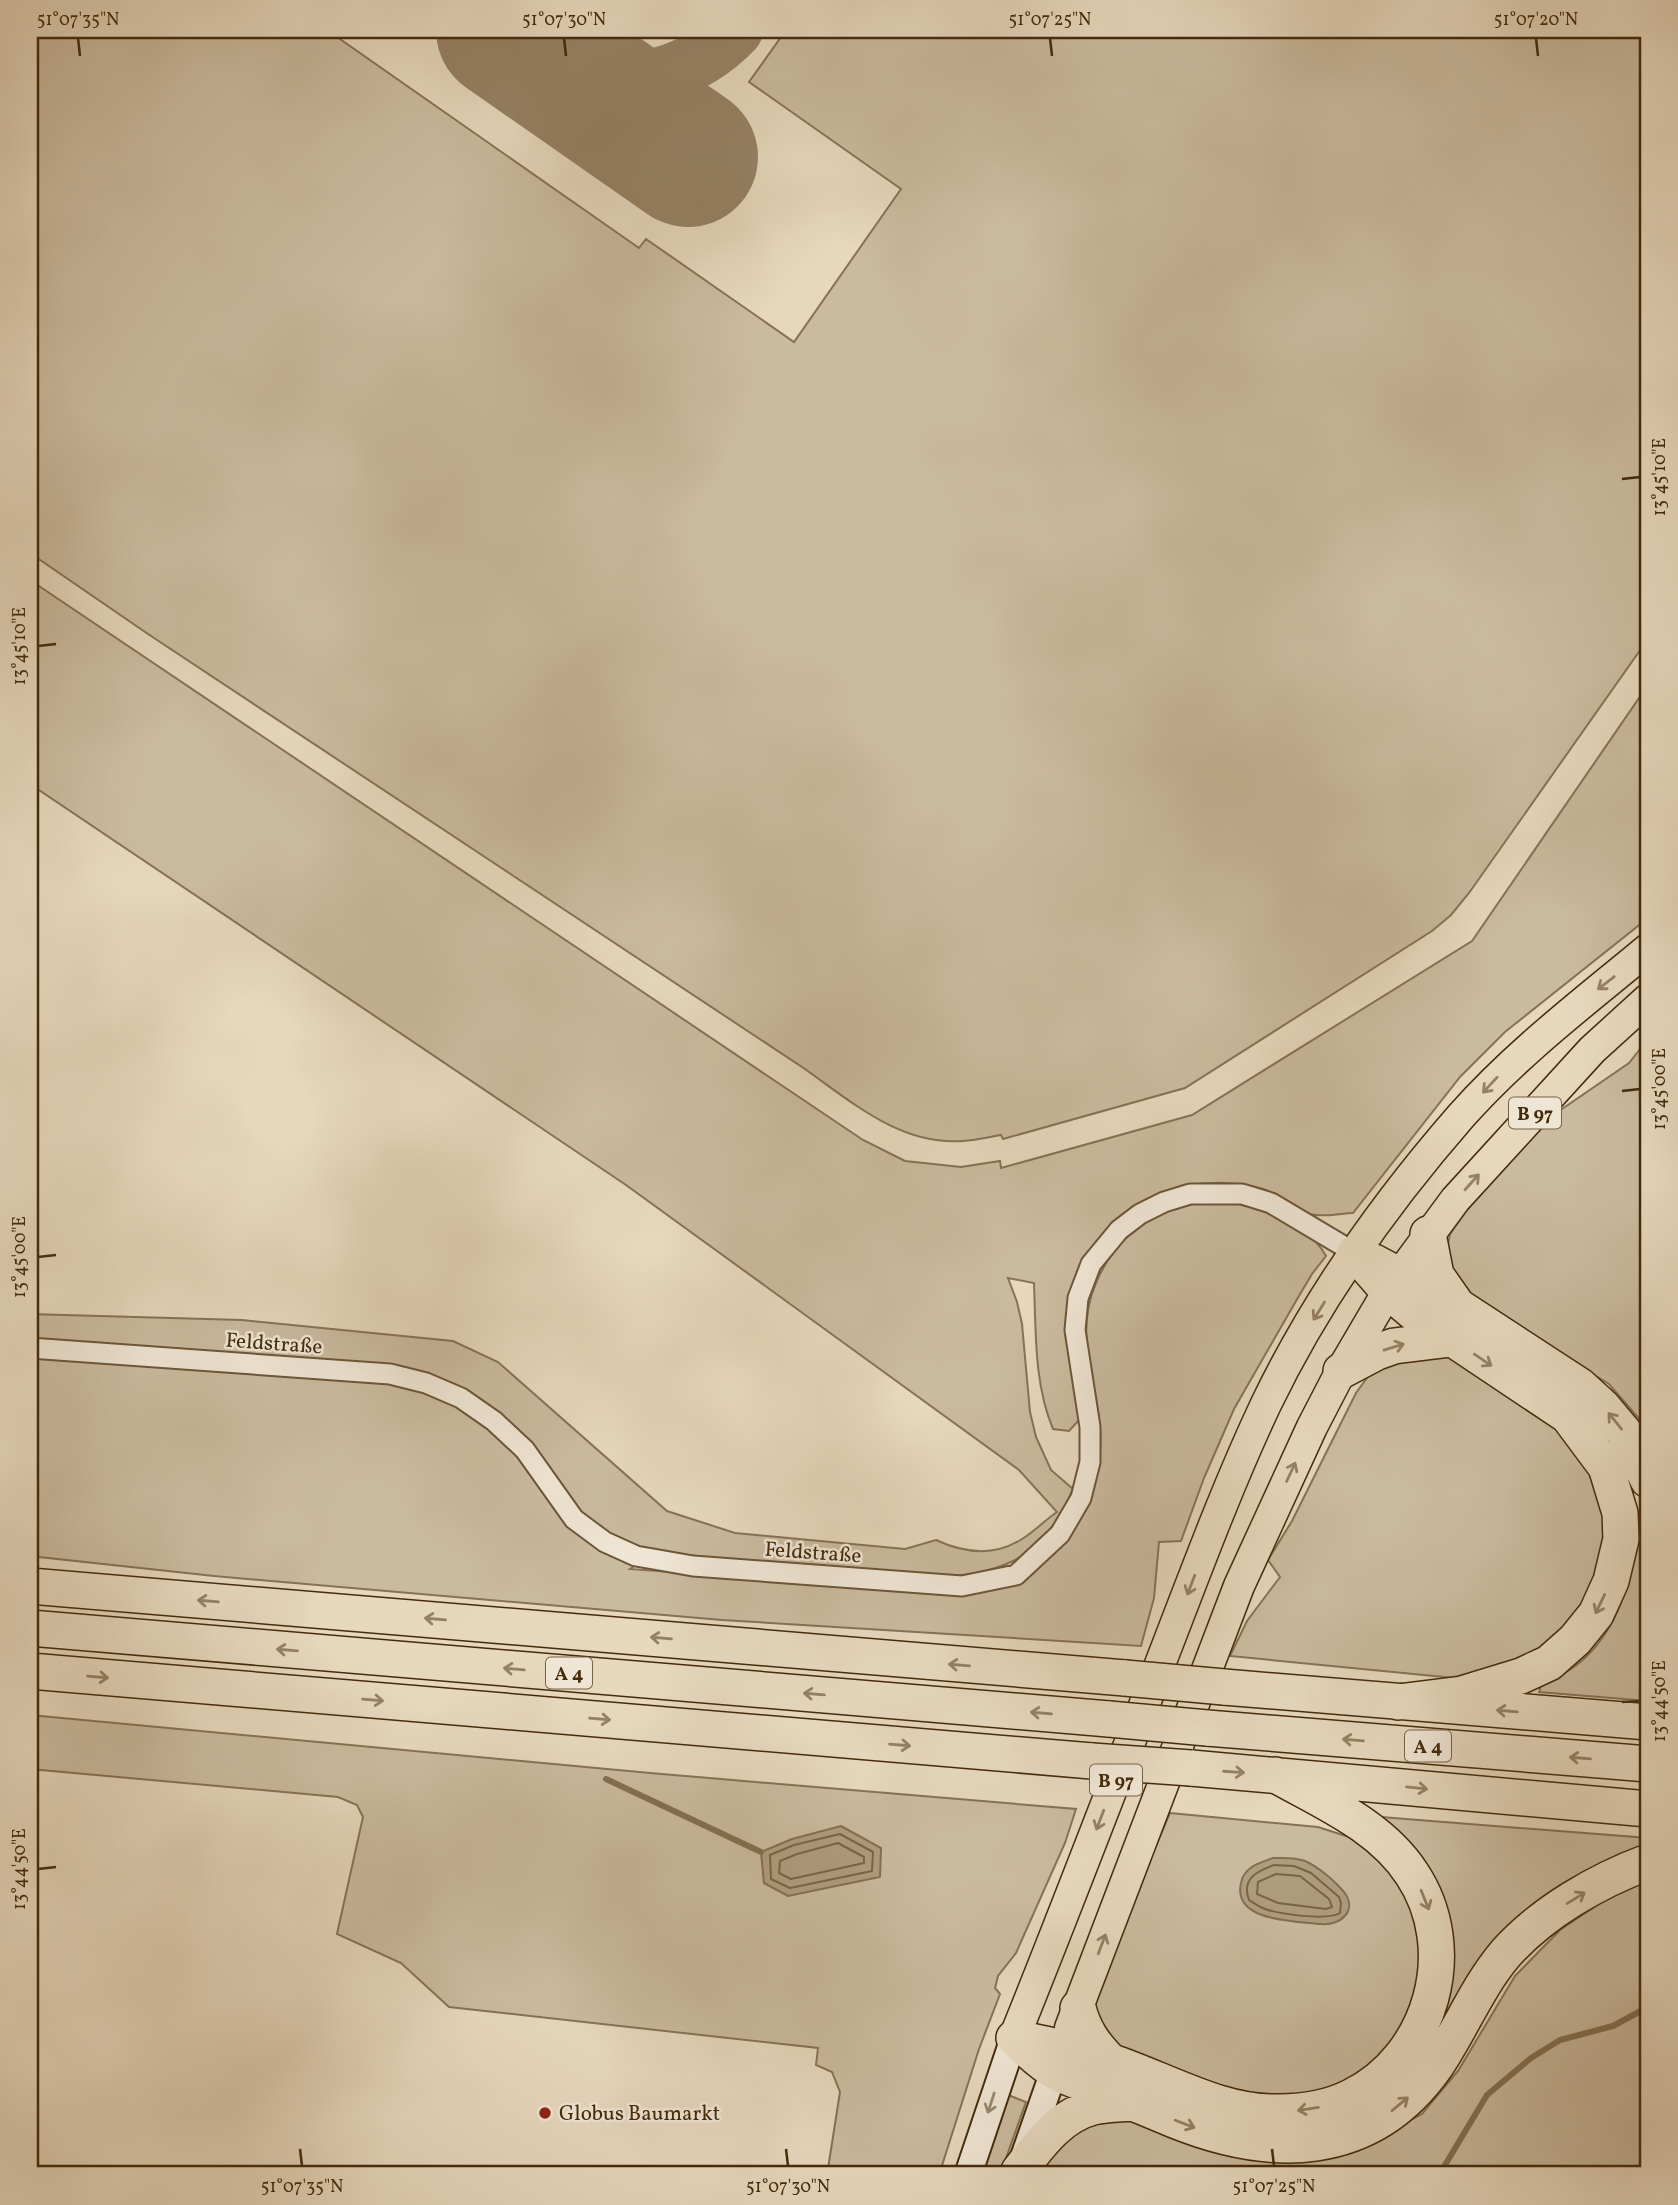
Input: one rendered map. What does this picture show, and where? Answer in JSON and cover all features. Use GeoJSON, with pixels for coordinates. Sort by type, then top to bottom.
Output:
{"type":"FeatureCollection","features":[{"type":"Feature","properties":{"kind":"highway"},"geometry":{"type":"LineString","coordinates":[[1398,1702],[1462,1695],[1521,1676],[1549,1663],[1575,1640],[1596,1614],[1611,1581],[1621,1539],[1620,1513],[1606,1467],[1568,1416],[1455,1323],[1436,1275],[1428,1234]]}},
{"type":"Feature","properties":{"kind":"highway"},"geometry":{"type":"LineString","coordinates":[[1355,1253],[1394,1283],[1414,1314],[1455,1323],[1580,1386],[1603,1407],[1624,1432],[1648,1480]]}},
{"type":"Feature","properties":{"kind":"highway"},"geometry":{"type":"LineString","coordinates":[[1341,1371],[1377,1352],[1455,1323]]}},
{"type":"Feature","properties":{"kind":"highway"},"geometry":{"type":"LineString","coordinates":[[30,1586],[1648,1722]]}},
{"type":"Feature","properties":{"kind":"highway","name":"A 4"},"geometry":{"type":"LineString","coordinates":[[30,1628],[1648,1764]]}},
{"type":"Feature","properties":{"kind":"highway","name":"A 4"},"geometry":{"type":"LineString","coordinates":[[30,1671],[1092,1761],[1276,1774],[1648,1809]]}},
{"type":"Feature","properties":{"kind":"highway"},"geometry":{"type":"LineString","coordinates":[[1059,2059],[1111,2062],[1221,2103],[1258,2112],[1277,2113],[1320,2108],[1353,2096],[1390,2068],[1409,2048],[1422,2024],[1433,1992],[1437,1960],[1435,1932],[1427,1901],[1412,1873],[1387,1844],[1355,1820],[1276,1774]]}},
{"type":"Feature","properties":{"kind":"highway"},"geometry":{"type":"LineString","coordinates":[[1014,2038],[1059,2059],[1132,2103],[1212,2134],[1264,2145],[1309,2144],[1352,2133],[1390,2111],[1420,2085],[1447,2049],[1493,1970],[1521,1939],[1588,1890],[1648,1863]]}},
{"type":"Feature","properties":{"kind":"highway"},"geometry":{"type":"LineString","coordinates":[[1078,2008],[1083,2028],[1095,2046],[1111,2062]]}},
{"type":"Feature","properties":{"kind":"highway"},"geometry":{"type":"LineString","coordinates":[[1018,2173],[1046,2136],[1067,2119],[1093,2107],[1132,2103]]}},
{"type":"Feature","properties":{"kind":"main road","name":"B 97"},"geometry":{"type":"LineString","coordinates":[[1014,2038],[1243,1458],[1267,1402],[1300,1341],[1355,1253],[1422,1163],[1504,1070],[1539,1037],[1648,949]]}},
{"type":"Feature","properties":{"kind":"main road","name":"B 97"},"geometry":{"type":"LineString","coordinates":[[1059,2059],[1239,1586],[1312,1427],[1341,1371],[1394,1283],[1455,1200],[1592,1050],[1648,999]]}},
{"type":"Feature","properties":{"kind":"main road"},"geometry":{"type":"LineString","coordinates":[[968,2175],[1014,2038]]}},
{"type":"Feature","properties":{"kind":"main road"},"geometry":{"type":"LineString","coordinates":[[1018,2173],[1059,2059]]}},
{"type":"Feature","properties":{"kind":"street","name":"Feldstraße"},"geometry":{"type":"LineString","coordinates":[[30,1348],[390,1374],[461,1398],[494,1422],[525,1450],[574,1519],[605,1542],[636,1556],[693,1566],[962,1586],[1016,1575],[1060,1534],[1081,1499],[1090,1462],[1090,1427],[1075,1330],[1078,1298],[1091,1264],[1119,1230],[1140,1214],[1164,1202],[1190,1194],[1242,1194],[1271,1203],[1355,1253]]}},
{"type":"Feature","properties":{"kind":"shaded area"},"geometry":{"type":"Polygon","coordinates":[[[30,30],[327,30],[639,248],[646,239],[794,342],[901,189],[749,82],[786,30],[1629,30],[1648,43],[1648,639],[1469,893],[1451,915],[1432,931],[1185,1088],[1003,1139],[1001,1135],[963,1141],[940,1141],[897,1129],[858,1107],[802,1067],[30,553],[30,30]]]}},
{"type":"Feature","properties":{"kind":"shaded area"},"geometry":{"type":"Polygon","coordinates":[[[30,580],[863,1140],[905,1161],[961,1167],[1000,1161],[1001,1168],[1192,1115],[1472,941],[1648,685],[1648,918],[1505,1032],[1460,1077],[1353,1213],[1315,1215],[1304,1212],[1263,1189],[1205,1183],[1166,1191],[1148,1198],[1116,1220],[1084,1263],[1080,1419],[1069,1431],[1053,1429],[1042,1394],[1037,1358],[1034,1283],[1008,1278],[1022,1324],[1030,1412],[1036,1437],[1051,1470],[1073,1489],[1049,1530],[1023,1555],[992,1569],[946,1576],[899,1575],[649,1556],[630,1569],[972,1594],[1010,1581],[1035,1567],[1098,1467],[1099,1420],[1086,1330],[1096,1283],[1110,1257],[1148,1220],[1172,1209],[1197,1203],[1224,1202],[1251,1207],[1299,1228],[1317,1243],[1326,1256],[1312,1274],[1234,1409],[1204,1478],[1181,1541],[1159,1542],[1154,1598],[1141,1646],[722,1620],[214,1576],[30,1556],[30,1314],[242,1320],[453,1341],[498,1362],[667,1511],[735,1533],[905,1549],[936,1540],[957,1548],[990,1551],[1022,1539],[1057,1512],[1019,1470],[626,1185],[30,784],[30,580]]]}},
{"type":"Feature","properties":{"kind":"shaded area"},"geometry":{"type":"Polygon","coordinates":[[[1648,1039],[1648,1429],[1609,1384],[1472,1300],[1445,1259],[1450,1234],[1530,1131],[1629,1063],[1648,1039]]]}},
{"type":"Feature","properties":{"kind":"shaded area"},"geometry":{"type":"Polygon","coordinates":[[[1439,1350],[1552,1420],[1598,1478],[1608,1518],[1607,1562],[1566,1638],[1475,1680],[1230,1656],[1247,1621],[1280,1577],[1268,1560],[1292,1521],[1356,1393],[1372,1371],[1439,1350]]]}},
{"type":"Feature","properties":{"kind":"shaded area"},"geometry":{"type":"Polygon","coordinates":[[[1634,1543],[1648,1543],[1648,1701],[1539,1692],[1541,1686],[1570,1670],[1587,1656],[1609,1628],[1618,1611],[1629,1577],[1634,1543]]]}},
{"type":"Feature","properties":{"kind":"shaded area"},"geometry":{"type":"Polygon","coordinates":[[[30,1715],[650,1773],[1076,1809],[1065,1843],[1016,1953],[998,1976],[995,1988],[1000,1994],[979,2049],[939,2175],[827,2175],[840,2092],[832,2072],[816,2065],[818,2048],[449,2007],[401,1963],[337,1934],[363,1817],[357,1805],[338,1797],[30,1769],[30,1715]]]}},
{"type":"Feature","properties":{"kind":"shaded area"},"geometry":{"type":"Polygon","coordinates":[[[1170,1813],[1318,1827],[1355,1839],[1408,1888],[1425,1959],[1418,2005],[1376,2067],[1310,2098],[1226,2092],[1116,2050],[1094,2018],[1096,1984],[1170,1813]]]}},
{"type":"Feature","properties":{"kind":"shaded area"},"geometry":{"type":"Polygon","coordinates":[[[1381,1817],[1648,1838],[1648,1846],[1616,1856],[1432,2049],[1446,2009],[1453,1970],[1381,1817]]]}},
{"type":"Feature","properties":{"kind":"shaded area"},"geometry":{"type":"Polygon","coordinates":[[[1648,1880],[1648,2175],[1037,2175],[1076,2122],[1114,2113],[1361,2146],[1422,2114],[1458,2071],[1515,1976],[1560,1930],[1606,1899],[1648,1880]]]}},
{"type":"Feature","properties":{"kind":"shaded area"},"geometry":{"type":"Polygon","coordinates":[[[1003,2093],[1026,2102],[1000,2175],[978,2175],[1003,2093]]]}},
{"type":"Feature","properties":{"kind":"water"},"geometry":{"type":"Polygon","coordinates":[[[841,1826],[881,1848],[880,1877],[788,1896],[764,1883],[761,1852],[792,1839],[841,1826]]]}},
{"type":"Feature","properties":{"kind":"water"},"geometry":{"type":"Polygon","coordinates":[[[1273,1858],[1301,1860],[1326,1874],[1344,1892],[1348,1899],[1348,1911],[1335,1922],[1321,1924],[1268,1917],[1246,1905],[1241,1896],[1241,1883],[1245,1873],[1253,1866],[1273,1858]]]}},
{"type":"Feature","properties":{"kind":"waterway"},"geometry":{"type":"LineString","coordinates":[[606,1779],[761,1852]]}},
{"type":"Feature","properties":{"kind":"waterway"},"geometry":{"type":"LineString","coordinates":[[1439,2175],[1487,2095],[1531,2058],[1560,2040],[1613,2026],[1648,2007]]}},
{"type":"Feature","properties":{"kind":"taxiway"},"geometry":{"type":"LineString","coordinates":[[525,43],[578,71],[599,77],[642,78],[683,67],[719,45],[735,30]]}},
{"type":"Feature","properties":{"kind":"runway"},"geometry":{"type":"LineString","coordinates":[[506,30],[688,157]]}},
{"type":"Feature","properties":{"kind":"place","name":"Globus Baumarkt"},"geometry":{"type":"Point","coordinates":[545,2113]}}]}
